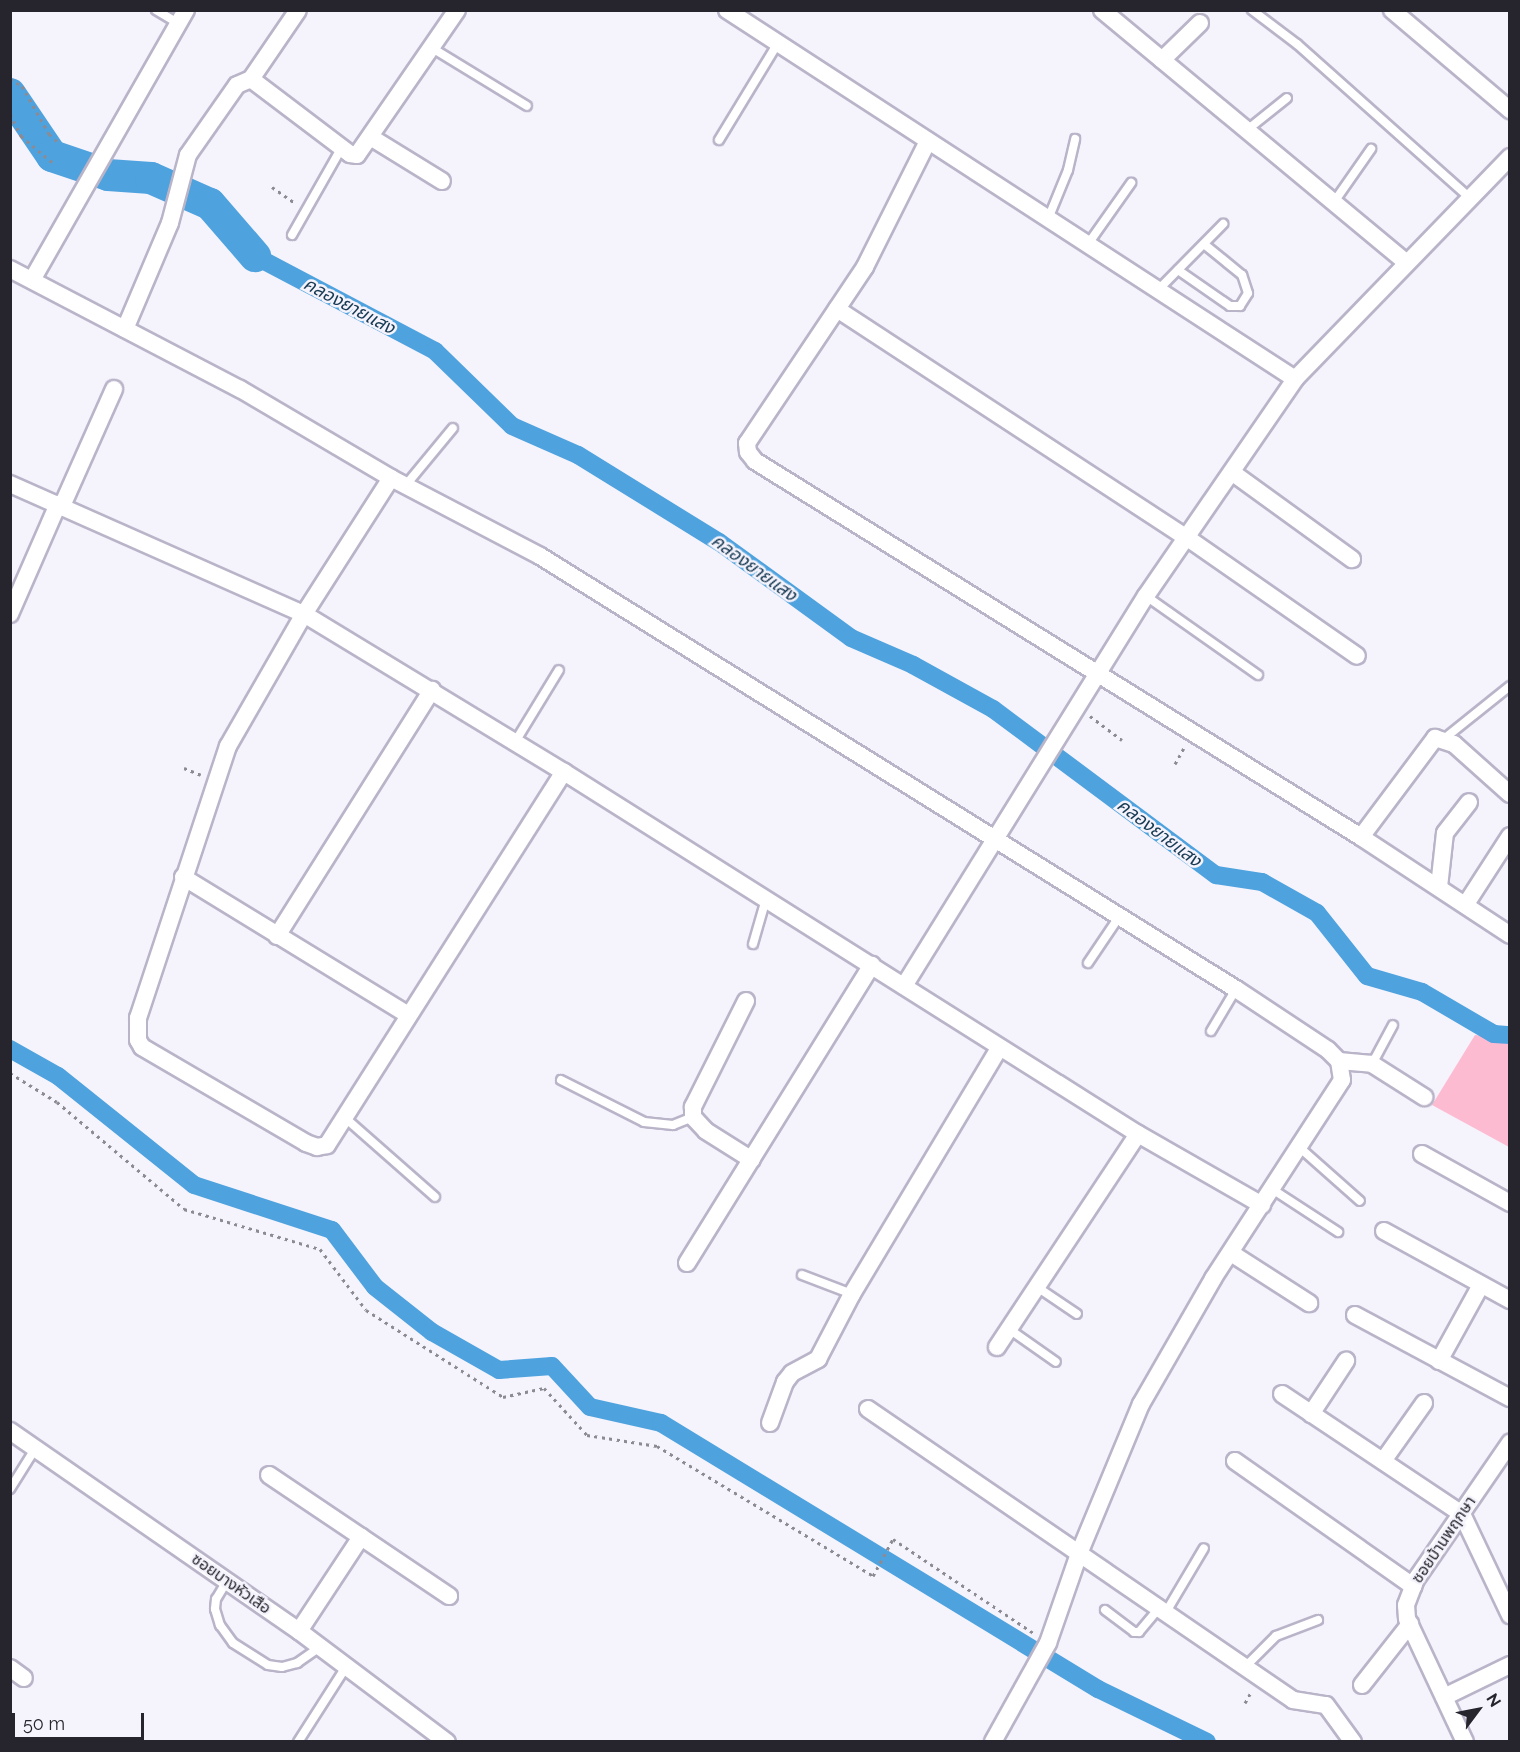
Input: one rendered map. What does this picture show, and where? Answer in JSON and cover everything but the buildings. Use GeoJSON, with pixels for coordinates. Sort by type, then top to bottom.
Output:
{"type":"FeatureCollection","features":[{"type":"Feature","properties":{"kind":"street"},"geometry":{"type":"LineString","coordinates":[[125,329],[176,202],[180,176],[188,155],[232,91],[251,79],[298,10]]}},
{"type":"Feature","properties":{"kind":"street"},"geometry":{"type":"LineString","coordinates":[[251,79],[342,147],[357,155],[372,138],[457,10]]}},
{"type":"Feature","properties":{"kind":"street"},"geometry":{"type":"LineString","coordinates":[[727,10],[1295,379]]}},
{"type":"Feature","properties":{"kind":"street"},"geometry":{"type":"LineString","coordinates":[[1102,10],[1407,263]]}},
{"type":"Feature","properties":{"kind":"street"},"geometry":{"type":"LineString","coordinates":[[1392,10],[1509,110]]}},
{"type":"Feature","properties":{"kind":"street"},"geometry":{"type":"LineString","coordinates":[[32,280],[84,185],[182,17]]}},
{"type":"Feature","properties":{"kind":"street"},"geometry":{"type":"LineString","coordinates":[[1162,60],[1200,23]]}},
{"type":"Feature","properties":{"kind":"street"},"geometry":{"type":"LineString","coordinates":[[372,138],[442,181]]}},
{"type":"Feature","properties":{"kind":"street"},"geometry":{"type":"LineString","coordinates":[[928,141],[866,267],[747,443],[748,452],[755,461],[1361,837],[1466,904],[1509,935]]}},
{"type":"Feature","properties":{"kind":"street"},"geometry":{"type":"LineString","coordinates":[[904,986],[1041,761],[1146,596],[1233,473],[1295,379],[1509,157]]}},
{"type":"Feature","properties":{"kind":"street"},"geometry":{"type":"LineString","coordinates":[[10,269],[240,389],[398,482],[540,556],[1236,989],[1328,1050],[1339,1061],[1342,1080],[1231,1252],[1140,1404],[1080,1551],[1048,1643],[1034,1672],[993,1742]]}},
{"type":"Feature","properties":{"kind":"street"},"geometry":{"type":"LineString","coordinates":[[837,309],[1186,537],[1357,656]]}},
{"type":"Feature","properties":{"kind":"street"},"geometry":{"type":"LineString","coordinates":[[10,614],[114,389]]}},
{"type":"Feature","properties":{"kind":"street"},"geometry":{"type":"LineString","coordinates":[[1233,473],[1352,560]]}},
{"type":"Feature","properties":{"kind":"street"},"geometry":{"type":"LineString","coordinates":[[398,482],[304,614],[228,746],[138,1017],[142,1047],[317,1147],[327,1145],[564,772]]}},
{"type":"Feature","properties":{"kind":"street"},"geometry":{"type":"LineString","coordinates":[[10,484],[304,614],[564,772],[1138,1134],[1262,1205]]}},
{"type":"Feature","properties":{"kind":"street"},"geometry":{"type":"LineString","coordinates":[[277,936],[432,690]]}},
{"type":"Feature","properties":{"kind":"street"},"geometry":{"type":"LineString","coordinates":[[1361,837],[1425,748],[1435,738],[1445,738],[1509,794]]}},
{"type":"Feature","properties":{"kind":"street"},"geometry":{"type":"LineString","coordinates":[[1439,888],[1445,833],[1469,802]]}},
{"type":"Feature","properties":{"kind":"street"},"geometry":{"type":"LineString","coordinates":[[1466,904],[1509,836]]}},
{"type":"Feature","properties":{"kind":"street"},"geometry":{"type":"LineString","coordinates":[[183,877],[408,1015]]}},
{"type":"Feature","properties":{"kind":"street"},"geometry":{"type":"LineString","coordinates":[[687,1263],[872,965]]}},
{"type":"Feature","properties":{"kind":"street"},"geometry":{"type":"LineString","coordinates":[[746,1001],[693,1107],[693,1117],[706,1131],[752,1160]]}},
{"type":"Feature","properties":{"kind":"street"},"geometry":{"type":"LineString","coordinates":[[770,1423],[785,1382],[792,1374],[819,1359],[852,1294],[999,1048]]}},
{"type":"Feature","properties":{"kind":"street"},"geometry":{"type":"LineString","coordinates":[[1339,1061],[1371,1064],[1424,1097]]}},
{"type":"Feature","properties":{"kind":"street"},"geometry":{"type":"LineString","coordinates":[[998,1347],[1138,1134]]}},
{"type":"Feature","properties":{"kind":"street"},"geometry":{"type":"LineString","coordinates":[[1422,1154],[1509,1203]]}},
{"type":"Feature","properties":{"kind":"street"},"geometry":{"type":"LineString","coordinates":[[1384,1231],[1509,1300]]}},
{"type":"Feature","properties":{"kind":"street"},"geometry":{"type":"LineString","coordinates":[[1231,1252],[1309,1303]]}},
{"type":"Feature","properties":{"kind":"street"},"geometry":{"type":"LineString","coordinates":[[1440,1361],[1481,1285]]}},
{"type":"Feature","properties":{"kind":"street"},"geometry":{"type":"LineString","coordinates":[[1355,1315],[1509,1398]]}},
{"type":"Feature","properties":{"kind":"street"},"geometry":{"type":"LineString","coordinates":[[1311,1413],[1346,1361]]}},
{"type":"Feature","properties":{"kind":"street"},"geometry":{"type":"LineString","coordinates":[[1282,1394],[1462,1514],[1509,1615]]}},
{"type":"Feature","properties":{"kind":"street"},"geometry":{"type":"LineString","coordinates":[[1383,1461],[1424,1403]]}},
{"type":"Feature","properties":{"kind":"street"},"geometry":{"type":"LineString","coordinates":[[868,1409],[1080,1551],[1300,1704],[1326,1705],[1353,1742]]}},
{"type":"Feature","properties":{"kind":"street","name":"ซอยบางหัวเสือ"},"geometry":{"type":"LineString","coordinates":[[10,1431],[299,1631],[447,1742]]}},
{"type":"Feature","properties":{"kind":"street","name":"ซอยบ้านพฤกษา"},"geometry":{"type":"LineString","coordinates":[[1465,1742],[1410,1624],[1406,1605],[1413,1586],[1509,1443]]}},
{"type":"Feature","properties":{"kind":"street"},"geometry":{"type":"LineString","coordinates":[[1234,1461],[1413,1586]]}},
{"type":"Feature","properties":{"kind":"street"},"geometry":{"type":"LineString","coordinates":[[269,1475],[449,1596]]}},
{"type":"Feature","properties":{"kind":"street"},"geometry":{"type":"LineString","coordinates":[[299,1631],[362,1537]]}},
{"type":"Feature","properties":{"kind":"street"},"geometry":{"type":"LineString","coordinates":[[1362,1685],[1410,1624]]}},
{"type":"Feature","properties":{"kind":"street"},"geometry":{"type":"LineString","coordinates":[[1444,1697],[1509,1665]]}},
{"type":"Feature","properties":{"kind":"lane"},"geometry":{"type":"LineString","coordinates":[[156,10],[182,17]]}},
{"type":"Feature","properties":{"kind":"lane"},"geometry":{"type":"LineString","coordinates":[[1252,10],[1297,44],[1476,192]]}},
{"type":"Feature","properties":{"kind":"lane"},"geometry":{"type":"LineString","coordinates":[[719,140],[778,43]]}},
{"type":"Feature","properties":{"kind":"lane"},"geometry":{"type":"LineString","coordinates":[[432,48],[527,106]]}},
{"type":"Feature","properties":{"kind":"lane"},"geometry":{"type":"LineString","coordinates":[[1247,130],[1287,98]]}},
{"type":"Feature","properties":{"kind":"lane"},"geometry":{"type":"LineString","coordinates":[[1048,219],[1068,170],[1075,140]]}},
{"type":"Feature","properties":{"kind":"lane"},"geometry":{"type":"LineString","coordinates":[[292,235],[342,147]]}},
{"type":"Feature","properties":{"kind":"lane"},"geometry":{"type":"LineString","coordinates":[[1334,202],[1371,149]]}},
{"type":"Feature","properties":{"kind":"lane"},"geometry":{"type":"LineString","coordinates":[[1088,244],[1131,183]]}},
{"type":"Feature","properties":{"kind":"lane"},"geometry":{"type":"LineString","coordinates":[[1158,290],[1223,224]]}},
{"type":"Feature","properties":{"kind":"lane"},"geometry":{"type":"LineString","coordinates":[[1178,270],[1230,306],[1240,306],[1248,292],[1242,274],[1204,244]]}},
{"type":"Feature","properties":{"kind":"lane"},"geometry":{"type":"LineString","coordinates":[[398,482],[453,428]]}},
{"type":"Feature","properties":{"kind":"lane"},"geometry":{"type":"LineString","coordinates":[[1146,596],[1258,675]]}},
{"type":"Feature","properties":{"kind":"lane"},"geometry":{"type":"LineString","coordinates":[[515,742],[559,670]]}},
{"type":"Feature","properties":{"kind":"lane"},"geometry":{"type":"LineString","coordinates":[[1445,738],[1509,686]]}},
{"type":"Feature","properties":{"kind":"lane"},"geometry":{"type":"LineString","coordinates":[[753,944],[766,899]]}},
{"type":"Feature","properties":{"kind":"lane"},"geometry":{"type":"LineString","coordinates":[[1088,963],[1119,916]]}},
{"type":"Feature","properties":{"kind":"lane"},"geometry":{"type":"LineString","coordinates":[[1211,1031],[1236,989]]}},
{"type":"Feature","properties":{"kind":"lane"},"geometry":{"type":"LineString","coordinates":[[1371,1064],[1393,1025]]}},
{"type":"Feature","properties":{"kind":"lane"},"geometry":{"type":"LineString","coordinates":[[561,1080],[644,1122],[673,1125],[693,1117]]}},
{"type":"Feature","properties":{"kind":"lane"},"geometry":{"type":"LineString","coordinates":[[344,1117],[435,1197]]}},
{"type":"Feature","properties":{"kind":"lane"},"geometry":{"type":"LineString","coordinates":[[1299,1147],[1360,1201]]}},
{"type":"Feature","properties":{"kind":"lane"},"geometry":{"type":"LineString","coordinates":[[1272,1189],[1338,1232]]}},
{"type":"Feature","properties":{"kind":"lane"},"geometry":{"type":"LineString","coordinates":[[802,1275],[852,1294]]}},
{"type":"Feature","properties":{"kind":"lane"},"geometry":{"type":"LineString","coordinates":[[1037,1287],[1077,1314]]}},
{"type":"Feature","properties":{"kind":"lane"},"geometry":{"type":"LineString","coordinates":[[1009,1329],[1056,1362]]}},
{"type":"Feature","properties":{"kind":"lane"},"geometry":{"type":"LineString","coordinates":[[10,1489],[35,1449]]}},
{"type":"Feature","properties":{"kind":"lane"},"geometry":{"type":"LineString","coordinates":[[1106,1610],[1134,1632],[1139,1632],[1163,1609],[1204,1548]]}},
{"type":"Feature","properties":{"kind":"lane"},"geometry":{"type":"LineString","coordinates":[[227,1581],[216,1599],[215,1609],[220,1625],[233,1643],[268,1665],[282,1666],[297,1663],[321,1647]]}},
{"type":"Feature","properties":{"kind":"lane"},"geometry":{"type":"LineString","coordinates":[[1245,1667],[1276,1636],[1318,1620]]}},
{"type":"Feature","properties":{"kind":"lane"},"geometry":{"type":"LineString","coordinates":[[298,1742],[346,1667]]}},
{"type":"Feature","properties":{"kind":"path"},"geometry":{"type":"LineString","coordinates":[[10,79],[22,86],[49,134],[58,142]]}},
{"type":"Feature","properties":{"kind":"path"},"geometry":{"type":"LineString","coordinates":[[10,114],[21,136],[53,163]]}},
{"type":"Feature","properties":{"kind":"path"},"geometry":{"type":"LineString","coordinates":[[272,187],[307,211]]}},
{"type":"Feature","properties":{"kind":"path"},"geometry":{"type":"LineString","coordinates":[[1077,707],[1122,740]]}},
{"type":"Feature","properties":{"kind":"path"},"geometry":{"type":"LineString","coordinates":[[10,1072],[57,1102],[184,1209],[320,1249],[366,1310],[503,1396],[544,1388],[587,1435],[657,1446],[873,1576],[893,1539],[1048,1643]]}},
{"type":"Feature","properties":{"kind":"shaded area"},"geometry":{"type":"Polygon","coordinates":[[[1475,1035],[1509,1039],[1509,1147],[1432,1105],[1475,1035]]]}},
{"type":"Feature","properties":{"kind":"waterway","name":"คลองยายแสง"},"geometry":{"type":"LineString","coordinates":[[10,94],[52,156],[108,175],[151,178],[210,204],[255,256]]}},
{"type":"Feature","properties":{"kind":"waterway","name":"คลองยายแสง"},"geometry":{"type":"LineString","coordinates":[[255,256],[435,351],[512,426],[578,455],[719,542],[851,638],[913,665],[993,709],[1216,875],[1262,882],[1317,913],[1367,976],[1422,992],[1494,1034],[1510,1035]]}},
{"type":"Feature","properties":{"kind":"waterway"},"geometry":{"type":"LineString","coordinates":[[10,1049],[58,1076],[194,1185],[332,1230],[375,1287],[432,1332],[499,1370],[552,1366],[590,1407],[661,1423],[1098,1689],[1207,1742]]}}]}
